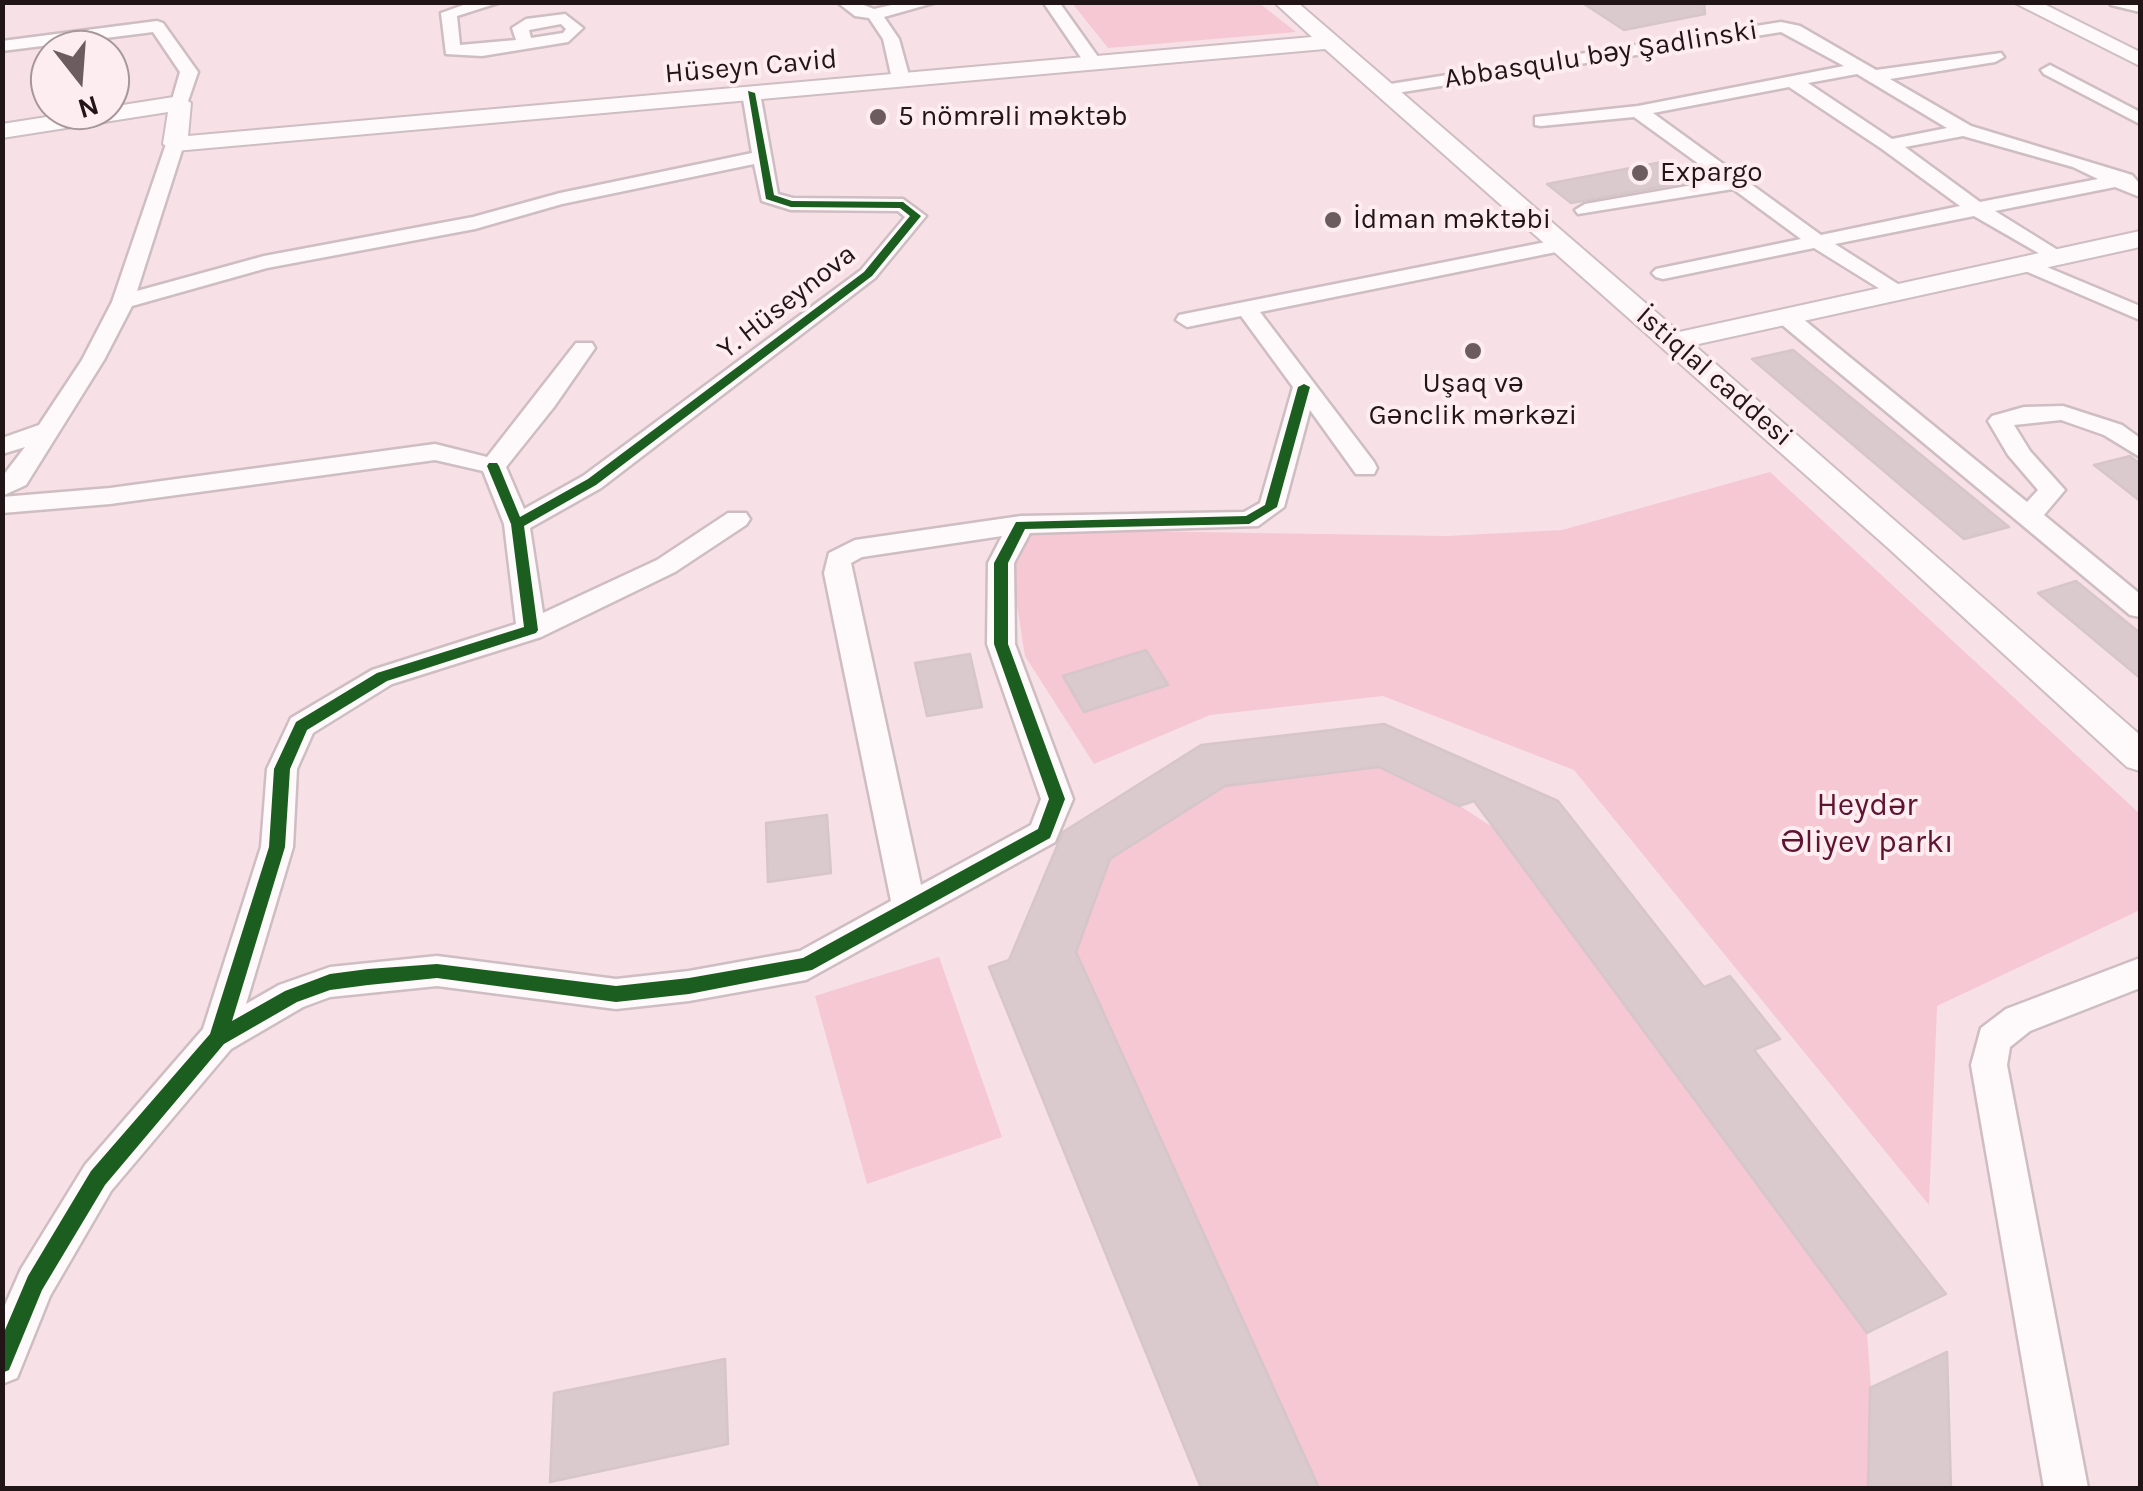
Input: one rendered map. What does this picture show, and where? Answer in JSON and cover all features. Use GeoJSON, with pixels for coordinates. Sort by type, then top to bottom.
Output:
{"type":"FeatureCollection","features":[{"type":"Feature","properties":{"kind":"main road"},"geometry":{"type":"LineString","coordinates":[[2023,2],[2140,60]]}},
{"type":"Feature","properties":{"kind":"main road","name":"İstiqlal caddesi"},"geometry":{"type":"LineString","coordinates":[[1298,5],[1330,42],[2140,756]]}},
{"type":"Feature","properties":{"kind":"main road","name":"Hüseyn Cavid"},"geometry":{"type":"LineString","coordinates":[[175,144],[1330,42]]}},
{"type":"Feature","properties":{"kind":"main road"},"geometry":{"type":"LineString","coordinates":[[2,132],[180,103],[175,144]]}},
{"type":"Feature","properties":{"kind":"main road"},"geometry":{"type":"LineString","coordinates":[[1674,342],[2140,239]]}},
{"type":"Feature","properties":{"kind":"street"},"geometry":{"type":"LineString","coordinates":[[493,2],[449,12],[452,50],[460,53],[525,44]]}},
{"type":"Feature","properties":{"kind":"street"},"geometry":{"type":"LineString","coordinates":[[845,2],[862,13],[874,14],[930,2]]}},
{"type":"Feature","properties":{"kind":"street"},"geometry":{"type":"LineString","coordinates":[[1050,2],[1092,61]]}},
{"type":"Feature","properties":{"kind":"street"},"geometry":{"type":"LineString","coordinates":[[2117,2],[2139,8]]}},
{"type":"Feature","properties":{"kind":"street"},"geometry":{"type":"LineString","coordinates":[[146,8],[189,72],[180,103]]}},
{"type":"Feature","properties":{"kind":"street"},"geometry":{"type":"LineString","coordinates":[[874,14],[891,39],[902,79]]}},
{"type":"Feature","properties":{"kind":"street"},"geometry":{"type":"LineString","coordinates":[[2,46],[157,26]]}},
{"type":"Feature","properties":{"kind":"street","name":"Abbasqulu bəy Şadlinski"},"geometry":{"type":"LineString","coordinates":[[1384,90],[1782,27],[1794,29],[1964,130],[2080,163],[2140,192]]}},
{"type":"Feature","properties":{"kind":"street"},"geometry":{"type":"LineString","coordinates":[[1541,121],[1638,111],[1791,80],[1995,57]]}},
{"type":"Feature","properties":{"kind":"street"},"geometry":{"type":"LineString","coordinates":[[2050,70],[2135,112]]}},
{"type":"Feature","properties":{"kind":"street"},"geometry":{"type":"LineString","coordinates":[[1791,80],[1978,210],[2042,261],[2140,314]]}},
{"type":"Feature","properties":{"kind":"street","name":"Y. Hüseynova"},"geometry":{"type":"LineString","coordinates":[[517,524],[592,482],[868,274],[916,216],[904,204],[778,202],[769,197],[752,93]]}},
{"type":"Feature","properties":{"kind":"street"},"geometry":{"type":"LineString","coordinates":[[1638,111],[1818,242],[1894,291]]}},
{"type":"Feature","properties":{"kind":"street"},"geometry":{"type":"LineString","coordinates":[[1889,146],[1964,130]]}},
{"type":"Feature","properties":{"kind":"street"},"geometry":{"type":"LineString","coordinates":[[2,488],[18,479],[93,360],[123,302],[175,144]]}},
{"type":"Feature","properties":{"kind":"street"},"geometry":{"type":"LineString","coordinates":[[123,302],[264,262],[476,224],[560,199],[666,180],[761,157]]}},
{"type":"Feature","properties":{"kind":"street"},"geometry":{"type":"LineString","coordinates":[[1663,273],[2120,182],[2140,173]]}},
{"type":"Feature","properties":{"kind":"street"},"geometry":{"type":"LineString","coordinates":[[1585,210],[1737,182]]}},
{"type":"Feature","properties":{"kind":"street"},"geometry":{"type":"LineString","coordinates":[[1187,320],[1562,245]]}},
{"type":"Feature","properties":{"kind":"street"},"geometry":{"type":"LineString","coordinates":[[1246,308],[1364,468]]}},
{"type":"Feature","properties":{"kind":"street"},"geometry":{"type":"LineString","coordinates":[[1789,319],[2140,608]]}},
{"type":"Feature","properties":{"kind":"street"},"geometry":{"type":"LineString","coordinates":[[493,466],[584,348]]}},
{"type":"Feature","properties":{"kind":"street"},"geometry":{"type":"LineString","coordinates":[[910,907],[838,574],[838,559],[855,549],[1021,525],[1249,520],[1271,506],[1304,387]]}},
{"type":"Feature","properties":{"kind":"street"},"geometry":{"type":"LineString","coordinates":[[2028,517],[2052,490],[2020,455],[2000,421],[2024,414],[2063,413],[2113,430],[2140,450]]}},
{"type":"Feature","properties":{"kind":"street"},"geometry":{"type":"LineString","coordinates":[[2,447],[48,430]]}},
{"type":"Feature","properties":{"kind":"street"},"geometry":{"type":"LineString","coordinates":[[2,505],[110,496],[435,452],[493,466]]}},
{"type":"Feature","properties":{"kind":"street"},"geometry":{"type":"LineString","coordinates":[[493,466],[517,524],[531,630]]}},
{"type":"Feature","properties":{"kind":"street"},"geometry":{"type":"LineString","coordinates":[[218,1038],[277,847],[282,769],[301,726],[382,677],[531,630],[666,566],[737,519]]}},
{"type":"Feature","properties":{"kind":"street"},"geometry":{"type":"LineString","coordinates":[[2,1363],[35,1283],[98,1178],[218,1038],[291,996],[330,982],[438,971],[616,994],[690,986],[806,965],[1044,833],[1058,799],[1001,644],[1001,563],[1021,525]]}},
{"type":"Feature","properties":{"kind":"street"},"geometry":{"type":"LineString","coordinates":[[2066,1488],[1990,1065],[1994,1039],[2018,1020],[2140,973]]}},
{"type":"Feature","properties":{"kind":"green space"},"geometry":{"type":"Polygon","coordinates":[[[1072,3],[1259,3],[1296,32],[1108,48],[1072,3]]]}},
{"type":"Feature","properties":{"kind":"green space","name":"Heydər Əliyev parkı"},"geometry":{"type":"Polygon","coordinates":[[[1770,472],[2140,814],[2140,910],[1937,1006],[1929,1205],[1574,770],[1383,696],[1210,715],[1094,764],[1025,656],[1005,529],[1447,536],[1562,530],[1770,472]]]}},
{"type":"Feature","properties":{"kind":"green space"},"geometry":{"type":"Polygon","coordinates":[[[1384,724],[1521,785],[1460,806],[1494,828],[1561,805],[1704,987],[1730,976],[1780,1039],[1754,1050],[1946,1294],[1867,1333],[1871,1388],[1947,1352],[1951,1488],[1201,1488],[989,967],[1009,960],[1062,832],[1201,745],[1384,724]]]}},
{"type":"Feature","properties":{"kind":"green space"},"geometry":{"type":"Polygon","coordinates":[[[939,957],[1002,1137],[867,1184],[815,996],[939,957]]]}},
{"type":"Feature","properties":{"kind":"building"},"geometry":{"type":"Polygon","coordinates":[[[1581,2],[1704,2],[1705,14],[1624,30],[1581,2]]]}},
{"type":"Feature","properties":{"kind":"building","name":"Expargo"},"geometry":{"type":"Polygon","coordinates":[[[1662,162],[1687,182],[1571,203],[1547,184],[1662,162]]]}},
{"type":"Feature","properties":{"kind":"building"},"geometry":{"type":"Polygon","coordinates":[[[1793,350],[2009,527],[1964,539],[1752,359],[1793,350]]]}},
{"type":"Feature","properties":{"kind":"building"},"geometry":{"type":"Polygon","coordinates":[[[2130,456],[2140,464],[2140,501],[2094,465],[2130,456]]]}},
{"type":"Feature","properties":{"kind":"building"},"geometry":{"type":"Polygon","coordinates":[[[2076,581],[2140,633],[2140,678],[2038,593],[2076,581]]]}},
{"type":"Feature","properties":{"kind":"building"},"geometry":{"type":"Polygon","coordinates":[[[1146,650],[1168,685],[1084,712],[1063,676],[1146,650]]]}},
{"type":"Feature","properties":{"kind":"building"},"geometry":{"type":"Polygon","coordinates":[[[970,654],[982,707],[927,716],[915,663],[970,654]]]}},
{"type":"Feature","properties":{"kind":"building"},"geometry":{"type":"Polygon","coordinates":[[[1384,724],[1558,801],[1704,987],[1730,976],[1780,1039],[1754,1050],[1946,1294],[1867,1333],[1474,801],[1459,806],[1379,767],[1225,786],[1110,859],[1076,952],[1319,1488],[1201,1488],[989,967],[1009,960],[1063,832],[1201,745],[1384,724]]]}},
{"type":"Feature","properties":{"kind":"building"},"geometry":{"type":"Polygon","coordinates":[[[827,815],[831,873],[768,882],[766,823],[827,815]]]}},
{"type":"Feature","properties":{"kind":"building"},"geometry":{"type":"Polygon","coordinates":[[[1947,1352],[1951,1488],[1868,1488],[1870,1388],[1947,1352]]]}},
{"type":"Feature","properties":{"kind":"building"},"geometry":{"type":"Polygon","coordinates":[[[725,1359],[728,1444],[550,1482],[554,1393],[725,1359]]]}},
{"type":"Feature","properties":{"kind":"cycle path"},"geometry":{"type":"LineString","coordinates":[[493,466],[517,524],[592,482],[868,274],[916,216],[903,205],[791,204],[769,197],[751,93]]}},
{"type":"Feature","properties":{"kind":"cycle path"},"geometry":{"type":"LineString","coordinates":[[218,1038],[291,996],[330,982],[368,977],[437,971],[616,994],[689,986],[806,965],[1044,833],[1057,799],[1001,644],[1001,563],[1021,525],[1249,520],[1271,507],[1304,387]]}},
{"type":"Feature","properties":{"kind":"cycle path"},"geometry":{"type":"LineString","coordinates":[[2,1363],[35,1283],[98,1178],[218,1038],[277,847],[282,769],[301,726],[382,677],[531,630],[517,524]]}},
{"type":"Feature","properties":{"kind":"place","name":"5 nömrəli məktəb"},"geometry":{"type":"Point","coordinates":[878,117]}},
{"type":"Feature","properties":{"kind":"place","name":"Expargo"},"geometry":{"type":"Point","coordinates":[1640,173]}},
{"type":"Feature","properties":{"kind":"place","name":"İdman məktəbi"},"geometry":{"type":"Point","coordinates":[1333,220]}},
{"type":"Feature","properties":{"kind":"place","name":"Uşaq və Gənclik mərkəzi"},"geometry":{"type":"Point","coordinates":[1473,351]}}]}
